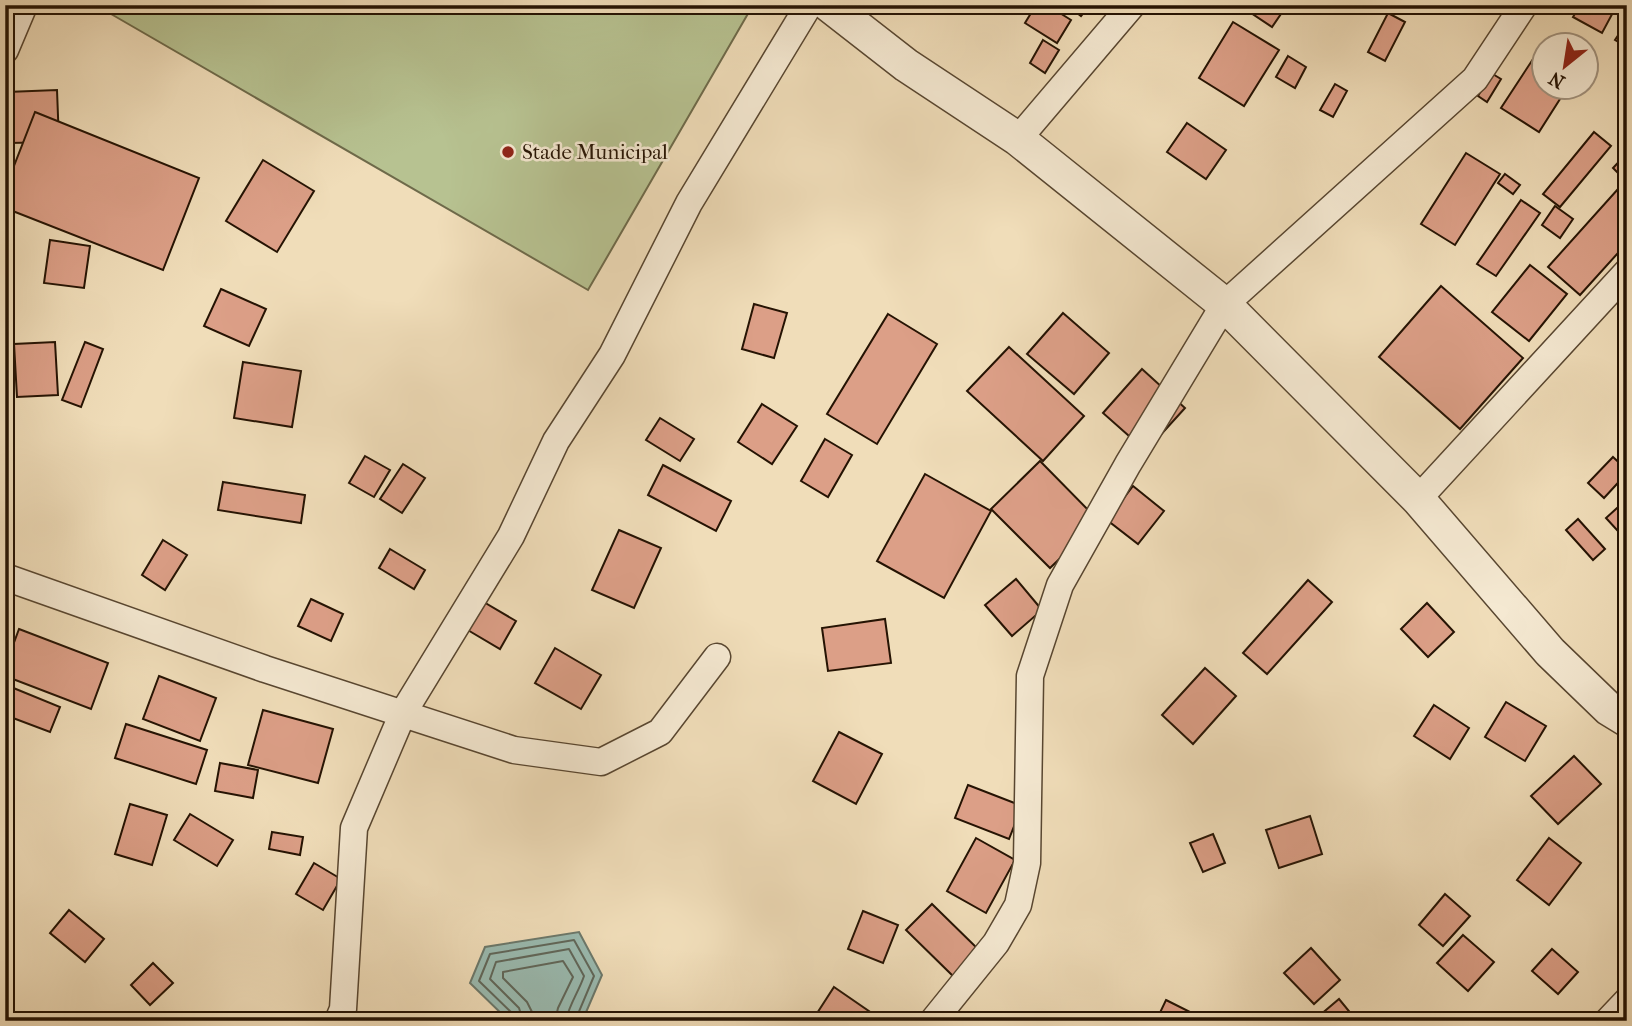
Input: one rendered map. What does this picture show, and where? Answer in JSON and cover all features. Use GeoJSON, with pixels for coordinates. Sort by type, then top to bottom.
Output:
{"type":"FeatureCollection","features":[{"type":"Feature","properties":{"kind":"street"},"geometry":{"type":"LineString","coordinates":[[6,47],[24,5]]}},
{"type":"Feature","properties":{"kind":"street"},"geometry":{"type":"LineString","coordinates":[[338,1021],[343,1009],[354,828],[403,713],[512,536],[556,441],[612,355],[690,203],[808,5]]}},
{"type":"Feature","properties":{"kind":"street"},"geometry":{"type":"LineString","coordinates":[[829,5],[906,65],[1018,139],[1224,305],[1418,499],[1550,652],[1609,709],[1627,720]]}},
{"type":"Feature","properties":{"kind":"street"},"geometry":{"type":"LineString","coordinates":[[1018,139],[1132,5]]}},
{"type":"Feature","properties":{"kind":"street"},"geometry":{"type":"LineString","coordinates":[[933,1021],[996,943],[1018,905],[1027,863],[1030,677],[1060,585],[1128,464],[1224,305],[1475,79],[1524,5]]}},
{"type":"Feature","properties":{"kind":"street"},"geometry":{"type":"LineString","coordinates":[[1418,499],[1627,272]]}},
{"type":"Feature","properties":{"kind":"street"},"geometry":{"type":"LineString","coordinates":[[5,577],[265,669],[514,750],[601,762],[660,732],[717,657]]}},
{"type":"Feature","properties":{"kind":"green space","name":"Stade Municipal"},"geometry":{"type":"Polygon","coordinates":[[[116,5],[753,5],[588,290],[111,14],[116,5]]]}},
{"type":"Feature","properties":{"kind":"water"},"geometry":{"type":"Polygon","coordinates":[[[579,932],[602,975],[584,1017],[556,1021],[509,1021],[470,983],[485,947],[579,932]]]}},
{"type":"Feature","properties":{"kind":"building"},"geometry":{"type":"Polygon","coordinates":[[[1036,5],[1047,5],[1071,20],[1057,43],[1025,23],[1036,5]]]}},
{"type":"Feature","properties":{"kind":"building"},"geometry":{"type":"Polygon","coordinates":[[[1067,5],[1090,5],[1081,16],[1067,5]]]}},
{"type":"Feature","properties":{"kind":"building"},"geometry":{"type":"Polygon","coordinates":[[[1239,5],[1280,5],[1285,8],[1272,27],[1239,5]]]}},
{"type":"Feature","properties":{"kind":"building"},"geometry":{"type":"Polygon","coordinates":[[[1580,5],[1617,5],[1602,33],[1573,17],[1580,5]]]}},
{"type":"Feature","properties":{"kind":"building"},"geometry":{"type":"Polygon","coordinates":[[[1388,13],[1405,22],[1385,61],[1368,52],[1388,13]]]}},
{"type":"Feature","properties":{"kind":"building"},"geometry":{"type":"Polygon","coordinates":[[[1233,22],[1279,50],[1244,106],[1199,78],[1233,22]]]}},
{"type":"Feature","properties":{"kind":"building"},"geometry":{"type":"Polygon","coordinates":[[[1627,22],[1627,47],[1615,40],[1627,22]]]}},
{"type":"Feature","properties":{"kind":"building"},"geometry":{"type":"Polygon","coordinates":[[[1043,40],[1059,50],[1045,73],[1030,63],[1043,40]]]}},
{"type":"Feature","properties":{"kind":"building"},"geometry":{"type":"Polygon","coordinates":[[[1288,56],[1306,67],[1295,88],[1276,77],[1288,56]]]}},
{"type":"Feature","properties":{"kind":"building"},"geometry":{"type":"Polygon","coordinates":[[[1530,64],[1530,102],[1558,102],[1539,132],[1501,108],[1530,64]]]}},
{"type":"Feature","properties":{"kind":"building"},"geometry":{"type":"Polygon","coordinates":[[[1491,73],[1501,79],[1487,102],[1478,96],[1491,73]]]}},
{"type":"Feature","properties":{"kind":"building"},"geometry":{"type":"Polygon","coordinates":[[[1335,84],[1347,91],[1333,117],[1320,110],[1335,84]]]}},
{"type":"Feature","properties":{"kind":"building"},"geometry":{"type":"Polygon","coordinates":[[[57,90],[59,142],[9,143],[7,92],[57,90]]]}},
{"type":"Feature","properties":{"kind":"building"},"geometry":{"type":"Polygon","coordinates":[[[35,112],[199,178],[163,270],[5,208],[5,189],[35,112]]]}},
{"type":"Feature","properties":{"kind":"building"},"geometry":{"type":"Polygon","coordinates":[[[1187,123],[1226,150],[1206,179],[1167,152],[1187,123]]]}},
{"type":"Feature","properties":{"kind":"building"},"geometry":{"type":"Polygon","coordinates":[[[1594,132],[1611,146],[1560,207],[1543,194],[1594,132]]]}},
{"type":"Feature","properties":{"kind":"building"},"geometry":{"type":"Polygon","coordinates":[[[1466,153],[1500,174],[1455,245],[1421,224],[1466,153]]]}},
{"type":"Feature","properties":{"kind":"building"},"geometry":{"type":"Polygon","coordinates":[[[1627,153],[1627,182],[1613,168],[1627,153]]]}},
{"type":"Feature","properties":{"kind":"building"},"geometry":{"type":"Polygon","coordinates":[[[263,160],[314,191],[277,252],[226,221],[263,160]]]}},
{"type":"Feature","properties":{"kind":"building"},"geometry":{"type":"Polygon","coordinates":[[[1505,174],[1520,185],[1513,194],[1498,183],[1505,174]]]}},
{"type":"Feature","properties":{"kind":"building"},"geometry":{"type":"Polygon","coordinates":[[[1618,189],[1627,198],[1627,243],[1580,295],[1548,267],[1618,189]]]}},
{"type":"Feature","properties":{"kind":"building"},"geometry":{"type":"Polygon","coordinates":[[[1521,200],[1540,213],[1496,276],[1477,264],[1521,200]]]}},
{"type":"Feature","properties":{"kind":"building"},"geometry":{"type":"Polygon","coordinates":[[[1555,206],[1573,219],[1560,238],[1542,225],[1555,206]]]}},
{"type":"Feature","properties":{"kind":"building"},"geometry":{"type":"Polygon","coordinates":[[[50,240],[90,246],[84,288],[44,283],[50,240]]]}},
{"type":"Feature","properties":{"kind":"building"},"geometry":{"type":"Polygon","coordinates":[[[1530,265],[1567,294],[1529,341],[1492,312],[1530,265]]]}},
{"type":"Feature","properties":{"kind":"building"},"geometry":{"type":"Polygon","coordinates":[[[1441,286],[1523,358],[1460,429],[1379,357],[1441,286]]]}},
{"type":"Feature","properties":{"kind":"building"},"geometry":{"type":"Polygon","coordinates":[[[221,289],[266,309],[249,346],[204,326],[221,289]]]}},
{"type":"Feature","properties":{"kind":"building"},"geometry":{"type":"Polygon","coordinates":[[[754,304],[787,313],[774,358],[742,349],[754,304]]]}},
{"type":"Feature","properties":{"kind":"building"},"geometry":{"type":"Polygon","coordinates":[[[1063,313],[1109,353],[1074,394],[1027,354],[1063,313]]]}},
{"type":"Feature","properties":{"kind":"building"},"geometry":{"type":"Polygon","coordinates":[[[888,314],[937,344],[877,444],[827,414],[888,314]]]}},
{"type":"Feature","properties":{"kind":"building"},"geometry":{"type":"Polygon","coordinates":[[[55,342],[58,395],[17,397],[14,344],[55,342]]]}},
{"type":"Feature","properties":{"kind":"building"},"geometry":{"type":"Polygon","coordinates":[[[85,342],[103,349],[81,407],[62,400],[85,342]]]}},
{"type":"Feature","properties":{"kind":"building"},"geometry":{"type":"Polygon","coordinates":[[[1009,347],[1084,416],[1043,461],[967,391],[1009,347]]]}},
{"type":"Feature","properties":{"kind":"building"},"geometry":{"type":"Polygon","coordinates":[[[243,362],[301,371],[292,427],[234,418],[243,362]]]}},
{"type":"Feature","properties":{"kind":"building"},"geometry":{"type":"Polygon","coordinates":[[[1142,369],[1185,408],[1146,451],[1103,413],[1142,369]]]}},
{"type":"Feature","properties":{"kind":"building"},"geometry":{"type":"Polygon","coordinates":[[[762,404],[797,426],[772,464],[738,442],[762,404]]]}},
{"type":"Feature","properties":{"kind":"building"},"geometry":{"type":"Polygon","coordinates":[[[660,418],[694,439],[680,461],[646,440],[660,418]]]}},
{"type":"Feature","properties":{"kind":"building"},"geometry":{"type":"Polygon","coordinates":[[[825,439],[852,455],[828,497],[801,481],[825,439]]]}},
{"type":"Feature","properties":{"kind":"building"},"geometry":{"type":"Polygon","coordinates":[[[365,456],[390,470],[374,497],[349,483],[365,456]]]}},
{"type":"Feature","properties":{"kind":"building"},"geometry":{"type":"Polygon","coordinates":[[[1613,457],[1627,473],[1604,498],[1588,483],[1613,457]]]}},
{"type":"Feature","properties":{"kind":"building"},"geometry":{"type":"Polygon","coordinates":[[[1040,461],[1099,521],[1050,568],[991,509],[1040,461]]]}},
{"type":"Feature","properties":{"kind":"building"},"geometry":{"type":"Polygon","coordinates":[[[403,464],[425,478],[402,513],[380,499],[403,464]]]}},
{"type":"Feature","properties":{"kind":"building"},"geometry":{"type":"Polygon","coordinates":[[[663,465],[731,501],[716,531],[648,495],[663,465]]]}},
{"type":"Feature","properties":{"kind":"building"},"geometry":{"type":"Polygon","coordinates":[[[925,474],[991,511],[944,598],[877,561],[925,474]]]}},
{"type":"Feature","properties":{"kind":"building"},"geometry":{"type":"Polygon","coordinates":[[[223,482],[305,495],[301,523],[218,510],[223,482]]]}},
{"type":"Feature","properties":{"kind":"building"},"geometry":{"type":"Polygon","coordinates":[[[1133,486],[1164,511],[1138,544],[1107,520],[1133,486]]]}},
{"type":"Feature","properties":{"kind":"building"},"geometry":{"type":"Polygon","coordinates":[[[1627,499],[1627,541],[1606,518],[1627,499]]]}},
{"type":"Feature","properties":{"kind":"building"},"geometry":{"type":"Polygon","coordinates":[[[1578,519],[1605,549],[1593,560],[1566,530],[1578,519]]]}},
{"type":"Feature","properties":{"kind":"building"},"geometry":{"type":"Polygon","coordinates":[[[619,530],[661,548],[634,608],[592,590],[619,530]]]}},
{"type":"Feature","properties":{"kind":"building"},"geometry":{"type":"Polygon","coordinates":[[[163,540],[187,555],[165,590],[142,575],[163,540]]]}},
{"type":"Feature","properties":{"kind":"building"},"geometry":{"type":"Polygon","coordinates":[[[390,549],[425,570],[414,589],[379,568],[390,549]]]}},
{"type":"Feature","properties":{"kind":"building"},"geometry":{"type":"Polygon","coordinates":[[[1016,579],[1042,610],[1012,636],[985,605],[1016,579]]]}},
{"type":"Feature","properties":{"kind":"building"},"geometry":{"type":"Polygon","coordinates":[[[1308,580],[1332,602],[1267,674],[1243,653],[1308,580]]]}},
{"type":"Feature","properties":{"kind":"building"},"geometry":{"type":"Polygon","coordinates":[[[311,599],[343,614],[331,641],[298,626],[311,599]]]}},
{"type":"Feature","properties":{"kind":"building"},"geometry":{"type":"Polygon","coordinates":[[[482,601],[516,621],[500,649],[466,629],[482,601]]]}},
{"type":"Feature","properties":{"kind":"building"},"geometry":{"type":"Polygon","coordinates":[[[1427,603],[1454,632],[1428,657],[1401,629],[1427,603]]]}},
{"type":"Feature","properties":{"kind":"building"},"geometry":{"type":"Polygon","coordinates":[[[885,619],[891,663],[828,671],[822,628],[885,619]]]}},
{"type":"Feature","properties":{"kind":"building"},"geometry":{"type":"Polygon","coordinates":[[[19,629],[108,663],[91,709],[5,676],[5,667],[19,629]]]}},
{"type":"Feature","properties":{"kind":"building"},"geometry":{"type":"Polygon","coordinates":[[[555,648],[601,675],[581,709],[535,683],[555,648]]]}},
{"type":"Feature","properties":{"kind":"building"},"geometry":{"type":"Polygon","coordinates":[[[1205,668],[1236,696],[1193,744],[1162,715],[1205,668]]]}},
{"type":"Feature","properties":{"kind":"building"},"geometry":{"type":"Polygon","coordinates":[[[159,676],[216,698],[200,741],[143,719],[159,676]]]}},
{"type":"Feature","properties":{"kind":"building"},"geometry":{"type":"Polygon","coordinates":[[[11,687],[60,707],[50,732],[5,715],[5,703],[11,687]]]}},
{"type":"Feature","properties":{"kind":"building"},"geometry":{"type":"Polygon","coordinates":[[[1506,702],[1546,726],[1525,761],[1485,737],[1506,702]]]}},
{"type":"Feature","properties":{"kind":"building"},"geometry":{"type":"Polygon","coordinates":[[[1434,705],[1469,728],[1450,759],[1414,736],[1434,705]]]}},
{"type":"Feature","properties":{"kind":"building"},"geometry":{"type":"Polygon","coordinates":[[[263,710],[333,729],[318,783],[248,765],[263,710]]]}},
{"type":"Feature","properties":{"kind":"building"},"geometry":{"type":"Polygon","coordinates":[[[126,724],[207,750],[196,784],[115,758],[126,724]]]}},
{"type":"Feature","properties":{"kind":"building"},"geometry":{"type":"Polygon","coordinates":[[[839,732],[882,754],[856,804],[813,781],[839,732]]]}},
{"type":"Feature","properties":{"kind":"building"},"geometry":{"type":"Polygon","coordinates":[[[1574,756],[1601,784],[1558,824],[1531,796],[1574,756]]]}},
{"type":"Feature","properties":{"kind":"building"},"geometry":{"type":"Polygon","coordinates":[[[220,763],[258,770],[253,798],[215,791],[220,763]]]}},
{"type":"Feature","properties":{"kind":"building"},"geometry":{"type":"Polygon","coordinates":[[[968,785],[1022,806],[1009,839],[955,818],[968,785]]]}},
{"type":"Feature","properties":{"kind":"building"},"geometry":{"type":"Polygon","coordinates":[[[130,804],[167,815],[152,865],[115,854],[130,804]]]}},
{"type":"Feature","properties":{"kind":"building"},"geometry":{"type":"Polygon","coordinates":[[[190,814],[233,840],[217,866],[174,840],[190,814]]]}},
{"type":"Feature","properties":{"kind":"building"},"geometry":{"type":"Polygon","coordinates":[[[1310,816],[1322,854],[1279,868],[1266,830],[1310,816]]]}},
{"type":"Feature","properties":{"kind":"building"},"geometry":{"type":"Polygon","coordinates":[[[272,832],[303,837],[300,855],[269,849],[272,832]]]}},
{"type":"Feature","properties":{"kind":"building"},"geometry":{"type":"Polygon","coordinates":[[[1213,834],[1225,863],[1203,872],[1190,843],[1213,834]]]}},
{"type":"Feature","properties":{"kind":"building"},"geometry":{"type":"Polygon","coordinates":[[[976,838],[1015,860],[986,913],[947,891],[976,838]]]}},
{"type":"Feature","properties":{"kind":"building"},"geometry":{"type":"Polygon","coordinates":[[[1549,838],[1581,863],[1549,905],[1517,880],[1549,838]]]}},
{"type":"Feature","properties":{"kind":"building"},"geometry":{"type":"Polygon","coordinates":[[[314,863],[341,879],[323,910],[296,894],[314,863]]]}},
{"type":"Feature","properties":{"kind":"building"},"geometry":{"type":"Polygon","coordinates":[[[1445,894],[1470,916],[1443,946],[1419,925],[1445,894]]]}},
{"type":"Feature","properties":{"kind":"building"},"geometry":{"type":"Polygon","coordinates":[[[932,904],[981,952],[955,978],[906,930],[932,904]]]}},
{"type":"Feature","properties":{"kind":"building"},"geometry":{"type":"Polygon","coordinates":[[[69,910],[104,939],[85,962],[50,933],[69,910]]]}},
{"type":"Feature","properties":{"kind":"building"},"geometry":{"type":"Polygon","coordinates":[[[863,911],[898,925],[883,963],[848,949],[863,911]]]}},
{"type":"Feature","properties":{"kind":"building"},"geometry":{"type":"Polygon","coordinates":[[[1463,935],[1494,962],[1468,991],[1437,963],[1463,935]]]}},
{"type":"Feature","properties":{"kind":"building"},"geometry":{"type":"Polygon","coordinates":[[[1311,948],[1340,980],[1314,1004],[1284,973],[1311,948]]]}},
{"type":"Feature","properties":{"kind":"building"},"geometry":{"type":"Polygon","coordinates":[[[1552,949],[1578,972],[1558,994],[1532,971],[1552,949]]]}},
{"type":"Feature","properties":{"kind":"building"},"geometry":{"type":"Polygon","coordinates":[[[153,963],[173,983],[150,1005],[131,985],[153,963]]]}},
{"type":"Feature","properties":{"kind":"building"},"geometry":{"type":"Polygon","coordinates":[[[834,987],[879,1018],[877,1021],[812,1021],[834,987]]]}},
{"type":"Feature","properties":{"kind":"building"},"geometry":{"type":"Polygon","coordinates":[[[1339,999],[1357,1021],[1313,1021],[1339,999]]]}},
{"type":"Feature","properties":{"kind":"building"},"geometry":{"type":"Polygon","coordinates":[[[1166,1000],[1208,1021],[1156,1021],[1166,1000]]]}},
{"type":"Feature","properties":{"kind":"place","name":"Stade Municipal"},"geometry":{"type":"Point","coordinates":[508,152]}}]}
